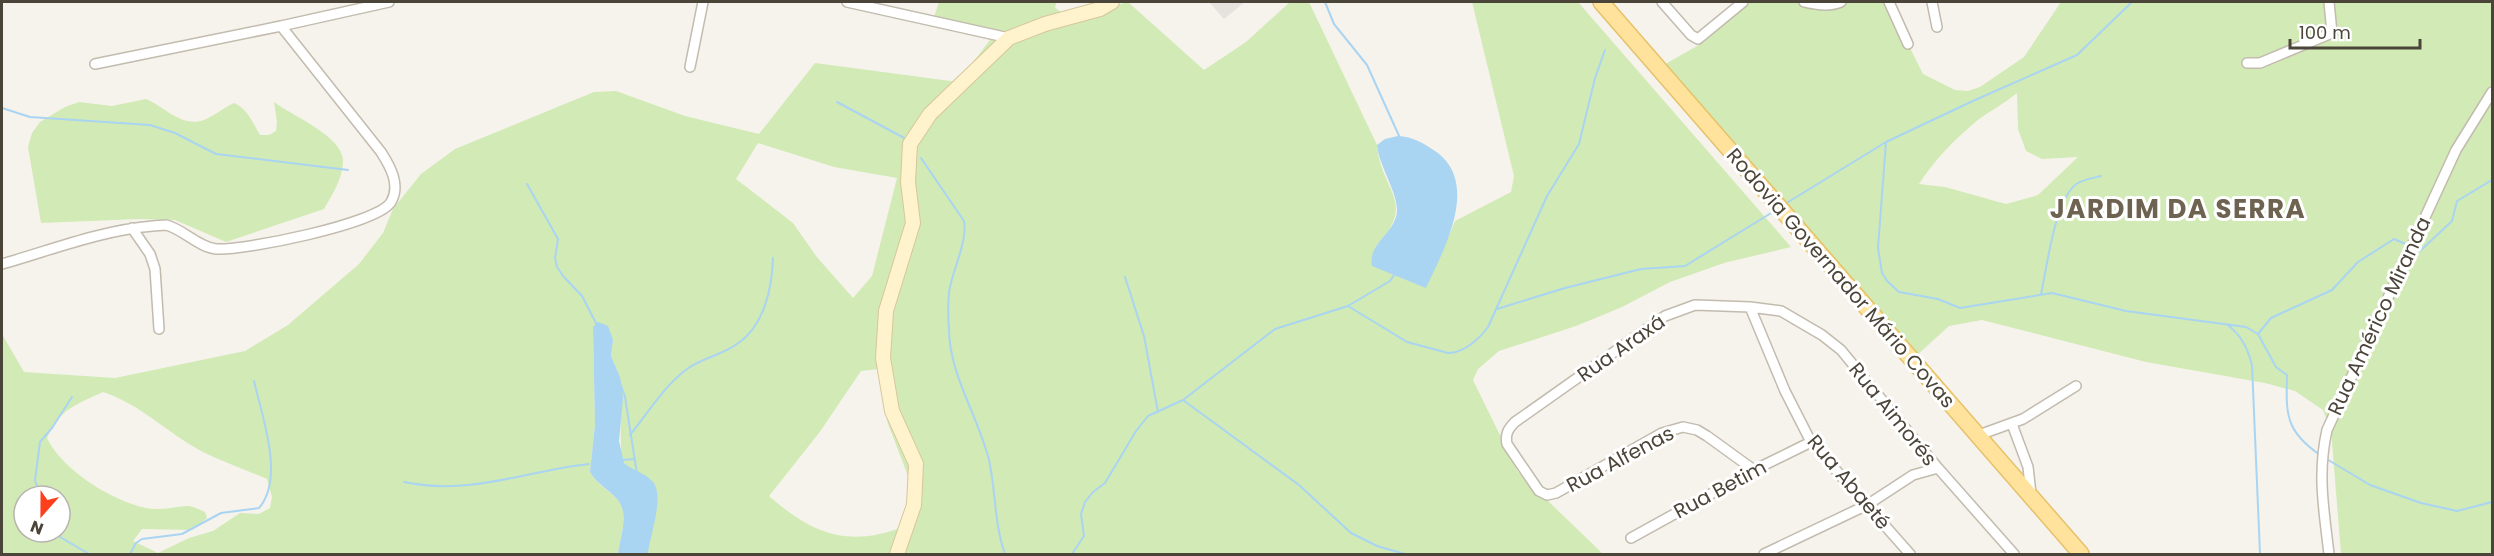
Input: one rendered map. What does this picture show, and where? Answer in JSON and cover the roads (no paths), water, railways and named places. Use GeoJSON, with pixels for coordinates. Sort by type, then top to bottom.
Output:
{"type":"FeatureCollection","features":[{"type":"Feature","properties":{"kind":"main road","name":"Rodovia Governador Mário Covas"},"geometry":{"type":"LineString","coordinates":[[1601,2],[2081,555]]}},
{"type":"Feature","properties":{"kind":"street"},"geometry":{"type":"LineString","coordinates":[[95,64],[389,2]]}},
{"type":"Feature","properties":{"kind":"street"},"geometry":{"type":"LineString","coordinates":[[690,67],[703,2]]}},
{"type":"Feature","properties":{"kind":"street"},"geometry":{"type":"LineString","coordinates":[[848,2],[1010,38]]}},
{"type":"Feature","properties":{"kind":"street"},"geometry":{"type":"LineString","coordinates":[[897,555],[914,505],[916,464],[892,411],[883,358],[886,311],[914,223],[908,182],[910,144],[930,114],[1010,38],[1045,24],[1100,9],[1112,2]]}},
{"type":"Feature","properties":{"kind":"street"},"geometry":{"type":"LineString","coordinates":[[1662,2],[1691,35],[1698,39],[1743,2]]}},
{"type":"Feature","properties":{"kind":"street"},"geometry":{"type":"LineString","coordinates":[[1804,2],[1815,5],[1841,2]]}},
{"type":"Feature","properties":{"kind":"street"},"geometry":{"type":"LineString","coordinates":[[1889,2],[1908,44]]}},
{"type":"Feature","properties":{"kind":"street"},"geometry":{"type":"LineString","coordinates":[[1932,2],[1937,27]]}},
{"type":"Feature","properties":{"kind":"street"},"geometry":{"type":"LineString","coordinates":[[2247,63],[2260,63],[2332,33],[2329,2]]}},
{"type":"Feature","properties":{"kind":"street"},"geometry":{"type":"LineString","coordinates":[[2,264],[132,228],[166,225],[217,249],[275,241],[357,222],[377,214],[391,202],[395,181],[391,168],[381,152],[281,26]]}},
{"type":"Feature","properties":{"kind":"street","name":"Rua Américo Miranda"},"geometry":{"type":"LineString","coordinates":[[2329,555],[2320,483],[2327,429],[2456,150],[2493,92]]}},
{"type":"Feature","properties":{"kind":"street"},"geometry":{"type":"LineString","coordinates":[[132,228],[150,254],[155,269],[159,329]]}},
{"type":"Feature","properties":{"kind":"street","name":"Rua Araxá"},"geometry":{"type":"LineString","coordinates":[[1547,495],[1539,491],[1507,444],[1507,433],[1515,422],[1665,316],[1695,305],[1750,307]]}},
{"type":"Feature","properties":{"kind":"street","name":"Rua Abaeté"},"geometry":{"type":"LineString","coordinates":[[1750,307],[1785,391],[1811,442],[1910,555]]}},
{"type":"Feature","properties":{"kind":"street","name":"Rua Aimorés"},"geometry":{"type":"LineString","coordinates":[[1750,307],[1781,311],[1802,322],[1841,350],[1938,468],[2014,555]]}},
{"type":"Feature","properties":{"kind":"street"},"geometry":{"type":"LineString","coordinates":[[1979,435],[2012,424],[2076,386]]}},
{"type":"Feature","properties":{"kind":"street"},"geometry":{"type":"LineString","coordinates":[[2012,424],[2028,467],[2032,497]]}},
{"type":"Feature","properties":{"kind":"street","name":"Rua Alfenas"},"geometry":{"type":"LineString","coordinates":[[1547,495],[1556,493],[1662,433],[1683,427],[1697,430],[1707,436],[1754,470]]}},
{"type":"Feature","properties":{"kind":"street","name":"Rua Betim"},"geometry":{"type":"LineString","coordinates":[[1631,538],[1754,470],[1811,442]]}},
{"type":"Feature","properties":{"kind":"street"},"geometry":{"type":"LineString","coordinates":[[1764,555],[1867,505],[1913,476],[1938,468]]}},
{"type":"Feature","properties":{"kind":"water"},"geometry":{"type":"Polygon","coordinates":[[[1398,136],[1416,140],[1432,149],[1447,162],[1455,178],[1457,196],[1455,216],[1442,254],[1426,288],[1372,266],[1373,252],[1393,224],[1397,209],[1377,145],[1385,139],[1398,136]]]}},
{"type":"Feature","properties":{"kind":"water"},"geometry":{"type":"Polygon","coordinates":[[[598,322],[608,326],[613,340],[611,356],[620,377],[623,398],[619,441],[624,463],[649,478],[656,487],[656,516],[648,554],[618,554],[624,519],[621,505],[590,472],[595,425],[593,327],[598,322]]]}},
{"type":"Feature","properties":{"kind":"waterway"},"geometry":{"type":"LineString","coordinates":[[1325,2],[1334,24],[1367,65],[1400,138]]}},
{"type":"Feature","properties":{"kind":"waterway"},"geometry":{"type":"LineString","coordinates":[[1785,204],[1886,142],[2077,55],[2132,2]]}},
{"type":"Feature","properties":{"kind":"waterway"},"geometry":{"type":"LineString","coordinates":[[1348,306],[1407,342],[1448,353],[1460,351],[1480,336],[1488,327],[1547,196],[1579,144],[1595,78],[1605,50]]}},
{"type":"Feature","properties":{"kind":"waterway"},"geometry":{"type":"LineString","coordinates":[[837,102],[908,140]]}},
{"type":"Feature","properties":{"kind":"waterway"},"geometry":{"type":"LineString","coordinates":[[2,108],[30,117],[150,125],[175,133],[216,154],[348,170]]}},
{"type":"Feature","properties":{"kind":"waterway"},"geometry":{"type":"LineString","coordinates":[[1886,142],[1878,248],[1882,273],[1899,292],[1938,299],[1960,308],[2052,293],[2126,311],[2246,327],[2258,334],[2276,367],[2287,375],[2290,421],[2300,438],[2320,455]]}},
{"type":"Feature","properties":{"kind":"waterway"},"geometry":{"type":"LineString","coordinates":[[921,158],[964,221],[964,238],[949,292],[950,346],[959,379],[989,460],[1001,543],[1005,554]]}},
{"type":"Feature","properties":{"kind":"waterway"},"geometry":{"type":"LineString","coordinates":[[2041,294],[2053,234],[2063,202],[2070,190],[2078,183],[2101,176]]}},
{"type":"Feature","properties":{"kind":"waterway"},"geometry":{"type":"LineString","coordinates":[[2415,249],[2420,251],[2452,221],[2457,201],[2492,180]]}},
{"type":"Feature","properties":{"kind":"waterway"},"geometry":{"type":"LineString","coordinates":[[527,184],[558,239],[555,258],[557,267],[582,296],[597,325]]}},
{"type":"Feature","properties":{"kind":"waterway"},"geometry":{"type":"LineString","coordinates":[[1497,309],[1565,288],[1641,269],[1685,266],[1776,210]]}},
{"type":"Feature","properties":{"kind":"waterway"},"geometry":{"type":"LineString","coordinates":[[2258,334],[2271,318],[2332,290],[2358,262],[2394,239],[2410,246]]}},
{"type":"Feature","properties":{"kind":"waterway"},"geometry":{"type":"LineString","coordinates":[[630,435],[664,392],[687,369],[731,348],[754,327],[765,306],[771,282],[773,258]]}},
{"type":"Feature","properties":{"kind":"waterway"},"geometry":{"type":"LineString","coordinates":[[1072,554],[1084,536],[1081,514],[1085,502],[1105,483],[1136,431],[1148,416],[1183,400],[1275,329],[1348,306],[1390,281],[1394,275]]}},
{"type":"Feature","properties":{"kind":"waterway"},"geometry":{"type":"LineString","coordinates":[[1125,277],[1144,336],[1158,412]]}},
{"type":"Feature","properties":{"kind":"waterway"},"geometry":{"type":"LineString","coordinates":[[2229,326],[2244,343],[2252,365],[2260,554]]}},
{"type":"Feature","properties":{"kind":"waterway"},"geometry":{"type":"LineString","coordinates":[[619,380],[625,397],[637,474]]}},
{"type":"Feature","properties":{"kind":"waterway"},"geometry":{"type":"LineString","coordinates":[[130,554],[136,543],[142,539],[182,534],[221,513],[259,508],[267,495],[271,464],[266,429],[254,381]]}},
{"type":"Feature","properties":{"kind":"waterway"},"geometry":{"type":"LineString","coordinates":[[36,484],[40,442],[72,397]]}},
{"type":"Feature","properties":{"kind":"waterway"},"geometry":{"type":"LineString","coordinates":[[1183,400],[1299,485],[1351,533],[1377,546],[1405,554]]}},
{"type":"Feature","properties":{"kind":"waterway"},"geometry":{"type":"LineString","coordinates":[[2325,458],[2370,485],[2421,503],[2457,511],[2492,502]]}},
{"type":"Feature","properties":{"kind":"waterway"},"geometry":{"type":"LineString","coordinates":[[622,460],[634,459]]}},
{"type":"Feature","properties":{"kind":"waterway"},"geometry":{"type":"LineString","coordinates":[[404,482],[429,486],[475,484],[589,464]]}},
{"type":"Feature","properties":{"kind":"waterway"},"geometry":{"type":"LineString","coordinates":[[72,544],[89,554]]}},
{"type":"Feature","properties":{"kind":"district","name":"JARDIM DA SERRA"},"geometry":{"type":"Point","coordinates":[2178,209]}}]}
